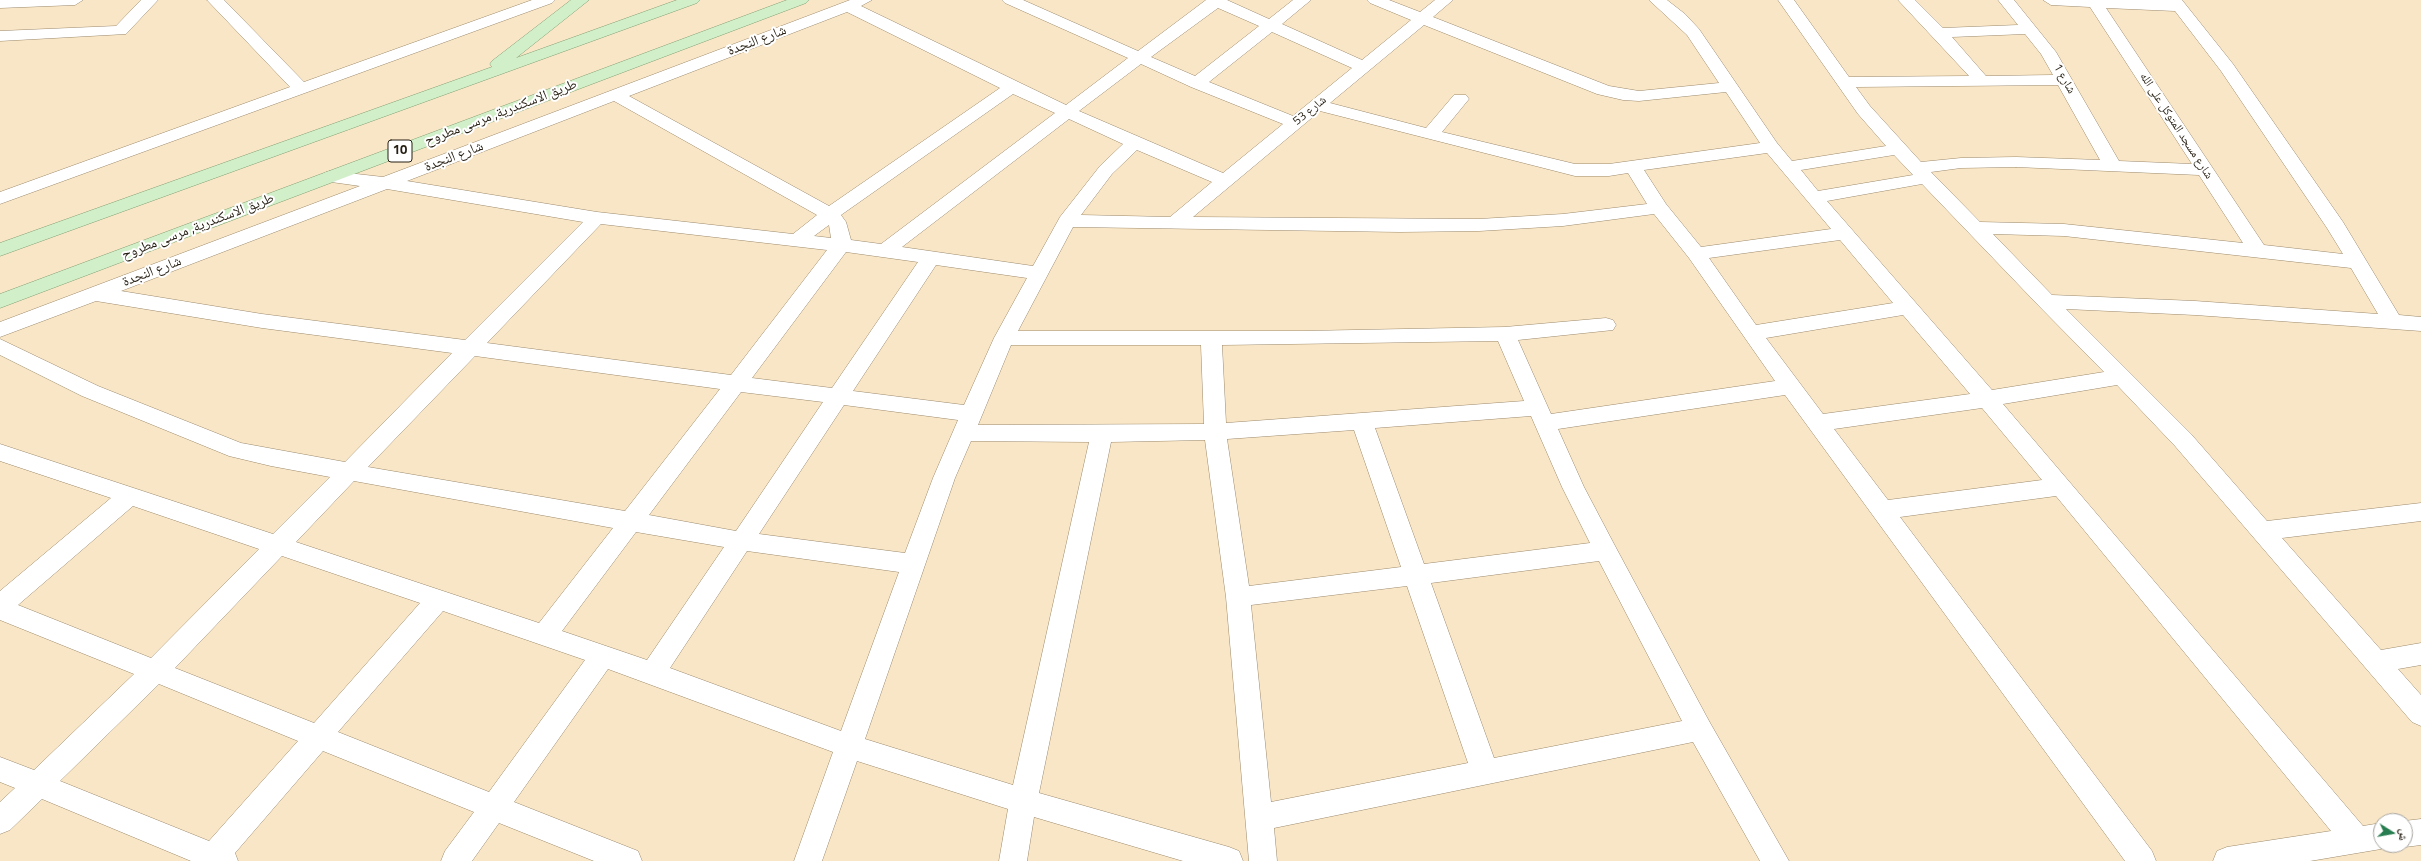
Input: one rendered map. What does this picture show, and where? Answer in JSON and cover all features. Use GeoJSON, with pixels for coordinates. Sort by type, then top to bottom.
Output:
{"type":"FeatureCollection","features":[{"type":"Feature","properties":{"kind":"main road"},"geometry":{"type":"LineString","coordinates":[[481,76],[581,0]]}},
{"type":"Feature","properties":{"kind":"main road"},"geometry":{"type":"LineString","coordinates":[[0,250],[692,0]]}},
{"type":"Feature","properties":{"kind":"main road","name":"طريق الاسكندرية, مرسى مطروح"},"geometry":{"type":"LineString","coordinates":[[0,301],[801,0]]}},
{"type":"Feature","properties":{"kind":"street"},"geometry":{"type":"LineString","coordinates":[[0,3],[75,0]]}},
{"type":"Feature","properties":{"kind":"street"},"geometry":{"type":"LineString","coordinates":[[0,36],[120,31],[150,0]]}},
{"type":"Feature","properties":{"kind":"street"},"geometry":{"type":"LineString","coordinates":[[215,0],[301,89]]}},
{"type":"Feature","properties":{"kind":"street"},"geometry":{"type":"LineString","coordinates":[[0,198],[547,0]]}},
{"type":"Feature","properties":{"kind":"street"},"geometry":{"type":"LineString","coordinates":[[1010,0],[1197,82],[1296,123]]}},
{"type":"Feature","properties":{"kind":"street"},"geometry":{"type":"LineString","coordinates":[[1197,82],[1303,0]]}},
{"type":"Feature","properties":{"kind":"street"},"geometry":{"type":"LineString","coordinates":[[1375,0],[1603,90],[1623,95],[1639,96],[1729,87]]}},
{"type":"Feature","properties":{"kind":"street","name":"شارع 53"},"geometry":{"type":"LineString","coordinates":[[1175,222],[1445,0]]}},
{"type":"Feature","properties":{"kind":"street"},"geometry":{"type":"LineString","coordinates":[[1658,0],[1679,17],[1693,32],[1771,147],[2061,486],[2368,838]]}},
{"type":"Feature","properties":{"kind":"street"},"geometry":{"type":"LineString","coordinates":[[1786,0],[1864,110],[1898,150],[2183,440],[2421,714]]}},
{"type":"Feature","properties":{"kind":"street"},"geometry":{"type":"LineString","coordinates":[[1906,0],[1940,33],[1982,81]]}},
{"type":"Feature","properties":{"kind":"street","name":"شارع 1"},"geometry":{"type":"LineString","coordinates":[[2006,0],[2031,29],[2048,52],[2112,165]]}},
{"type":"Feature","properties":{"kind":"street"},"geometry":{"type":"LineString","coordinates":[[2052,0],[2177,4],[2231,74],[2336,226],[2394,322]]}},
{"type":"Feature","properties":{"kind":"street"},"geometry":{"type":"LineString","coordinates":[[883,252],[1140,57],[1217,1],[1363,67]]}},
{"type":"Feature","properties":{"kind":"street","name":"شارع مسجد المتوكل على الله"},"geometry":{"type":"LineString","coordinates":[[2094,1],[2258,251]]}},
{"type":"Feature","properties":{"kind":"street"},"geometry":{"type":"LineString","coordinates":[[856,3],[1012,87],[1134,143],[1225,181]]}},
{"type":"Feature","properties":{"kind":"street","name":"شارع النجدة"},"geometry":{"type":"LineString","coordinates":[[0,330],[617,96],[856,3]]}},
{"type":"Feature","properties":{"kind":"street"},"geometry":{"type":"LineString","coordinates":[[1940,33],[2031,29]]}},
{"type":"Feature","properties":{"kind":"street"},"geometry":{"type":"LineString","coordinates":[[1844,82],[2065,80]]}},
{"type":"Feature","properties":{"kind":"street"},"geometry":{"type":"LineString","coordinates":[[797,240],[830,214],[1012,87]]}},
{"type":"Feature","properties":{"kind":"street"},"geometry":{"type":"LineString","coordinates":[[544,636],[629,522],[841,245],[837,222],[830,214],[617,96]]}},
{"type":"Feature","properties":{"kind":"street"},"geometry":{"type":"LineString","coordinates":[[1430,135],[1460,99]]}},
{"type":"Feature","properties":{"kind":"street"},"geometry":{"type":"LineString","coordinates":[[1318,105],[1430,135],[1575,170],[1633,167],[1771,147]]}},
{"type":"Feature","properties":{"kind":"street"},"geometry":{"type":"LineString","coordinates":[[808,861],[913,564],[966,423],[1004,338],[1067,221],[1106,170],[1134,143]]}},
{"type":"Feature","properties":{"kind":"street"},"geometry":{"type":"LineString","coordinates":[[1788,167],[1898,150]]}},
{"type":"Feature","properties":{"kind":"street"},"geometry":{"type":"LineString","coordinates":[[1814,197],[1921,173],[1987,162],[2112,165],[2204,170]]}},
{"type":"Feature","properties":{"kind":"street"},"geometry":{"type":"LineString","coordinates":[[1633,167],[1659,208],[1696,254],[1751,333],[2142,861]]}},
{"type":"Feature","properties":{"kind":"street"},"geometry":{"type":"LineString","coordinates":[[330,177],[385,184],[597,218],[841,245],[1040,273]]}},
{"type":"Feature","properties":{"kind":"street"},"geometry":{"type":"LineString","coordinates":[[1067,221],[1400,226],[1562,220],[1659,208]]}},
{"type":"Feature","properties":{"kind":"street"},"geometry":{"type":"LineString","coordinates":[[0,821],[154,672],[597,218]]}},
{"type":"Feature","properties":{"kind":"street"},"geometry":{"type":"LineString","coordinates":[[1976,228],[2064,230],[2358,262]]}},
{"type":"Feature","properties":{"kind":"street"},"geometry":{"type":"LineString","coordinates":[[1696,254],[1845,233]]}},
{"type":"Feature","properties":{"kind":"street"},"geometry":{"type":"LineString","coordinates":[[653,673],[931,258]]}},
{"type":"Feature","properties":{"kind":"street"},"geometry":{"type":"LineString","coordinates":[[94,294],[262,321],[839,397],[966,423],[1102,434],[1215,432],[1362,422],[1541,415],[1791,386]]}},
{"type":"Feature","properties":{"kind":"street"},"geometry":{"type":"LineString","coordinates":[[2046,301],[2195,308],[2421,324]]}},
{"type":"Feature","properties":{"kind":"street"},"geometry":{"type":"LineString","coordinates":[[1751,333],[1908,307]]}},
{"type":"Feature","properties":{"kind":"street"},"geometry":{"type":"LineString","coordinates":[[1004,338],[1211,338],[1505,334],[1606,325]]}},
{"type":"Feature","properties":{"kind":"street"},"geometry":{"type":"LineString","coordinates":[[1505,334],[1541,415],[1606,551],[1700,729],[1775,861]]}},
{"type":"Feature","properties":{"kind":"street"},"geometry":{"type":"LineString","coordinates":[[1211,338],[1215,432],[1238,597],[1262,861]]}},
{"type":"Feature","properties":{"kind":"street"},"geometry":{"type":"LineString","coordinates":[[0,346],[90,391],[237,450],[347,473],[629,522],[742,541],[913,564]]}},
{"type":"Feature","properties":{"kind":"street"},"geometry":{"type":"LineString","coordinates":[[1819,423],[1987,399],[2122,377]]}},
{"type":"Feature","properties":{"kind":"street"},"geometry":{"type":"LineString","coordinates":[[1362,422],[1417,574],[1485,772]]}},
{"type":"Feature","properties":{"kind":"street"},"geometry":{"type":"LineString","coordinates":[[1013,861],[1023,801],[1102,434]]}},
{"type":"Feature","properties":{"kind":"street"},"geometry":{"type":"LineString","coordinates":[[0,452],[653,673],[849,746],[1023,801],[1186,855],[1229,861]]}},
{"type":"Feature","properties":{"kind":"street"},"geometry":{"type":"LineString","coordinates":[[1883,510],[2061,486]]}},
{"type":"Feature","properties":{"kind":"street"},"geometry":{"type":"LineString","coordinates":[[0,606],[129,496]]}},
{"type":"Feature","properties":{"kind":"street"},"geometry":{"type":"LineString","coordinates":[[2262,531],[2421,512]]}},
{"type":"Feature","properties":{"kind":"street"},"geometry":{"type":"LineString","coordinates":[[1238,597],[1606,551]]}},
{"type":"Feature","properties":{"kind":"street"},"geometry":{"type":"LineString","coordinates":[[0,769],[216,860],[316,737],[438,599]]}},
{"type":"Feature","properties":{"kind":"street"},"geometry":{"type":"LineString","coordinates":[[0,609],[628,861]]}},
{"type":"Feature","properties":{"kind":"street"},"geometry":{"type":"LineString","coordinates":[[2376,662],[2421,654]]}},
{"type":"Feature","properties":{"kind":"street"},"geometry":{"type":"LineString","coordinates":[[455,861],[495,808],[603,656]]}},
{"type":"Feature","properties":{"kind":"street"},"geometry":{"type":"LineString","coordinates":[[1259,818],[1700,729]]}},
{"type":"Feature","properties":{"kind":"street"},"geometry":{"type":"LineString","coordinates":[[2227,861],[2368,838]]}}]}
